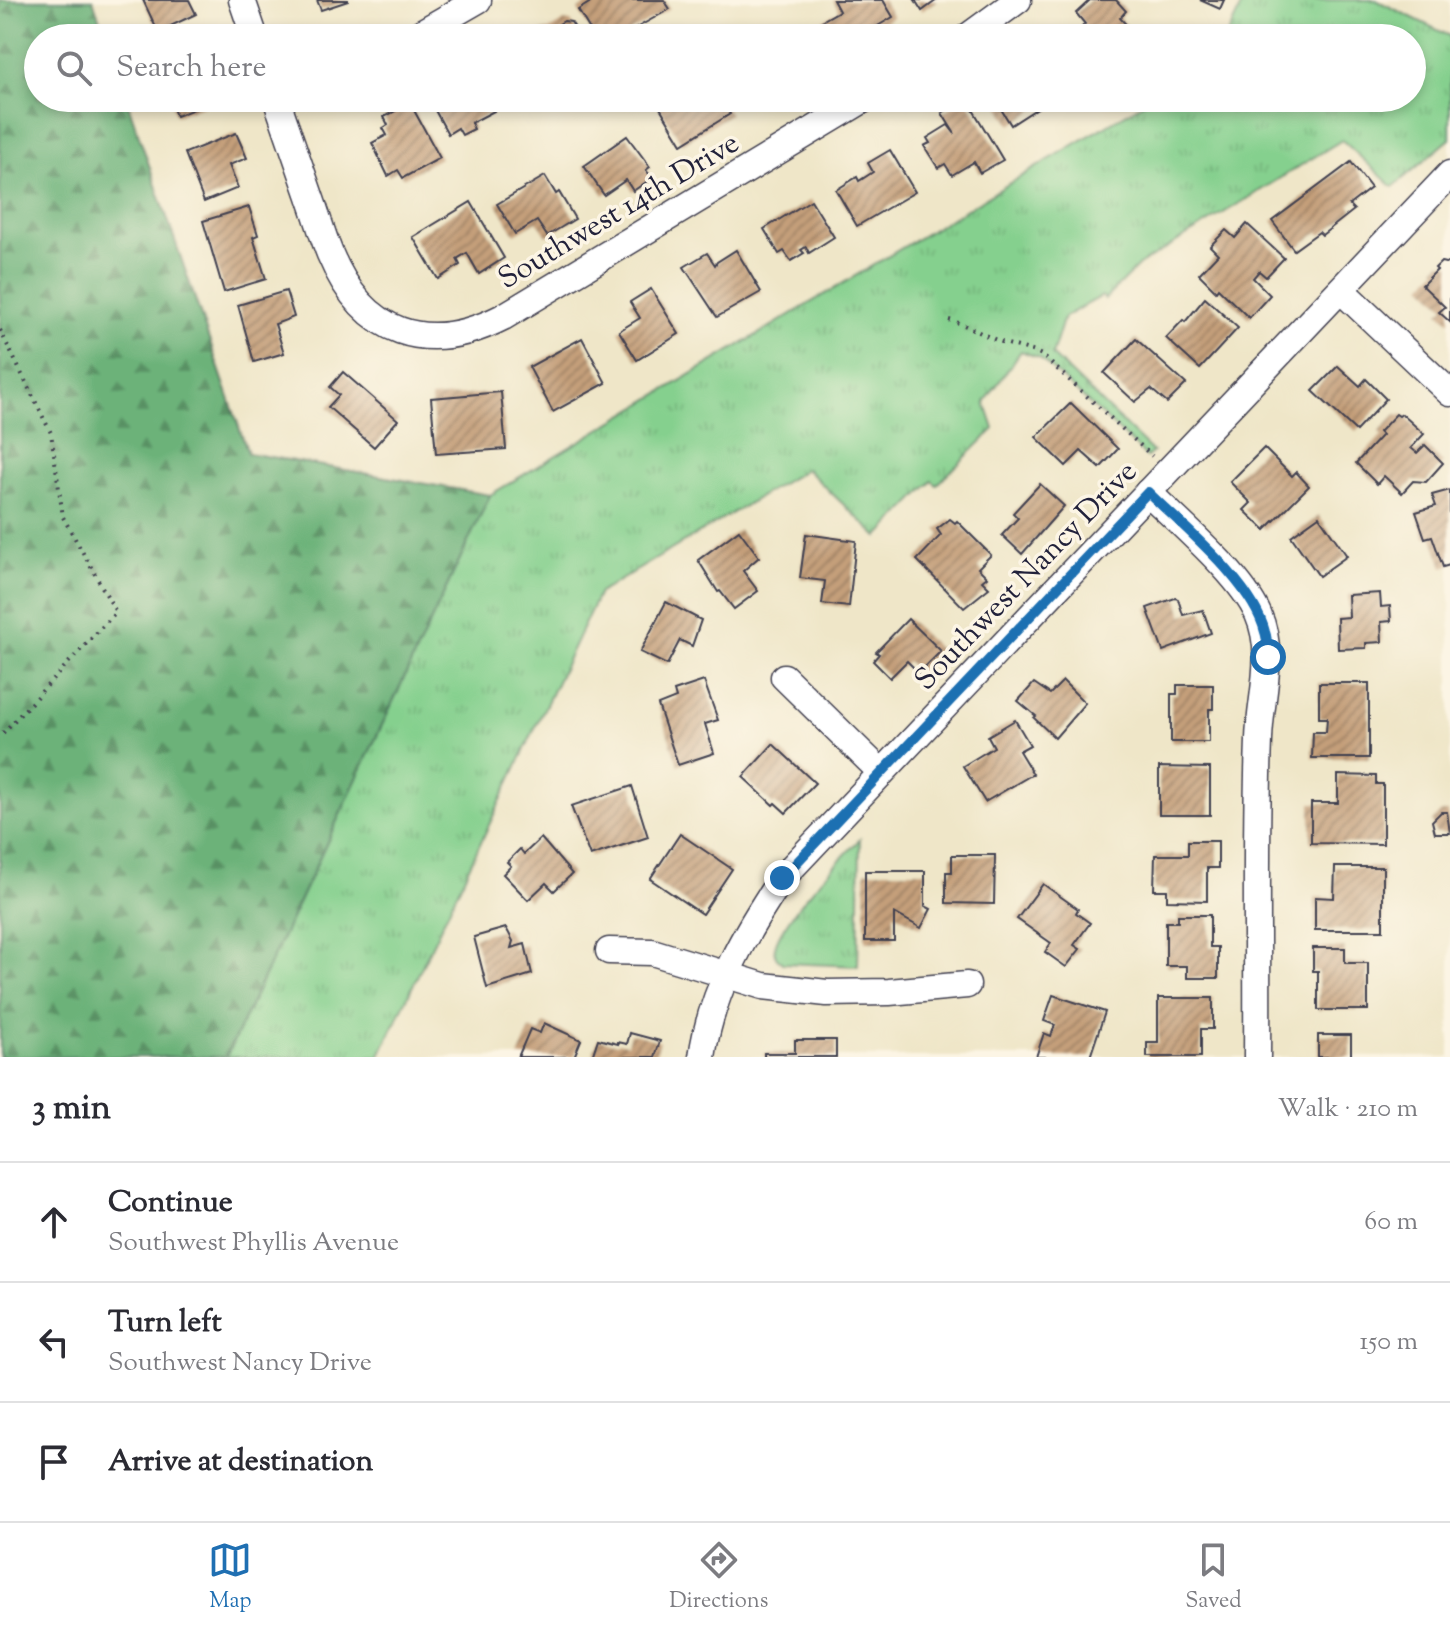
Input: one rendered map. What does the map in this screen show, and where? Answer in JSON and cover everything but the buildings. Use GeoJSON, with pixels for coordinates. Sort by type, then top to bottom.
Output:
{"type":"FeatureCollection","features":[{"type":"Feature","properties":{"kind":"street"},"geometry":{"type":"LineString","coordinates":[[242,0],[250,24]]}},
{"type":"Feature","properties":{"kind":"street"},"geometry":{"type":"LineString","coordinates":[[436,24],[478,0]]}},
{"type":"Feature","properties":{"kind":"street"},"geometry":{"type":"LineString","coordinates":[[985,24],[1018,0]]}},
{"type":"Feature","properties":{"kind":"street","name":"Southwest 14th Drive"},"geometry":{"type":"LineString","coordinates":[[281,112],[331,256],[356,298],[372,316],[391,329],[425,336],[455,335],[481,328],[843,112]]}},
{"type":"Feature","properties":{"kind":"street","name":"Southwest Nancy Drive"},"geometry":{"type":"LineString","coordinates":[[702,1057],[726,975],[751,924],[782,878],[1450,174]]}},
{"type":"Feature","properties":{"kind":"street"},"geometry":{"type":"LineString","coordinates":[[1341,290],[1450,393]]}},
{"type":"Feature","properties":{"kind":"street"},"geometry":{"type":"LineString","coordinates":[[1148,492],[1240,585],[1257,610],[1266,633],[1268,657],[1259,737],[1257,1057]]}},
{"type":"Feature","properties":{"kind":"street"},"geometry":{"type":"LineString","coordinates":[[784,677],[881,772]]}},
{"type":"Feature","properties":{"kind":"street"},"geometry":{"type":"LineString","coordinates":[[609,951],[652,952],[763,986],[827,993],[889,992],[967,985]]}},
{"type":"Feature","properties":{"kind":"path"},"geometry":{"type":"LineString","coordinates":[[949,320],[962,323],[994,340],[1024,346],[1042,355],[1169,471]]}},
{"type":"Feature","properties":{"kind":"path"},"geometry":{"type":"LineString","coordinates":[[0,330],[51,433],[63,517],[116,612],[0,736]]}},
{"type":"Feature","properties":{"kind":"green space"},"geometry":{"type":"Polygon","coordinates":[[[0,0],[93,0],[101,24],[24,24],[24,112],[131,112],[248,453],[490,495],[226,1057],[0,1057],[0,0]]]}},
{"type":"Feature","properties":{"kind":"green space"},"geometry":{"type":"Polygon","coordinates":[[[1244,0],[1376,0],[1425,24],[1233,24],[1244,0]]]}},
{"type":"Feature","properties":{"kind":"green space"},"geometry":{"type":"Polygon","coordinates":[[[1426,24],[1450,36],[1450,139],[1393,187],[1342,140],[1139,265],[1105,299],[1102,296],[1064,317],[1052,355],[1153,452],[1147,457],[1040,358],[1021,351],[985,402],[994,429],[937,485],[932,481],[878,537],[806,469],[599,593],[379,1057],[226,1057],[490,495],[1129,112],[1426,112],[1426,24]]]}},
{"type":"Feature","properties":{"kind":"green space"},"geometry":{"type":"Polygon","coordinates":[[[860,839],[858,966],[782,963],[775,949],[788,921],[860,839]]]}},
{"type":"Feature","properties":{"kind":"route"},"geometry":{"type":"LineString","coordinates":[[782,878],[1148,492],[1240,585],[1257,610],[1266,633],[1268,657]]}}]}
